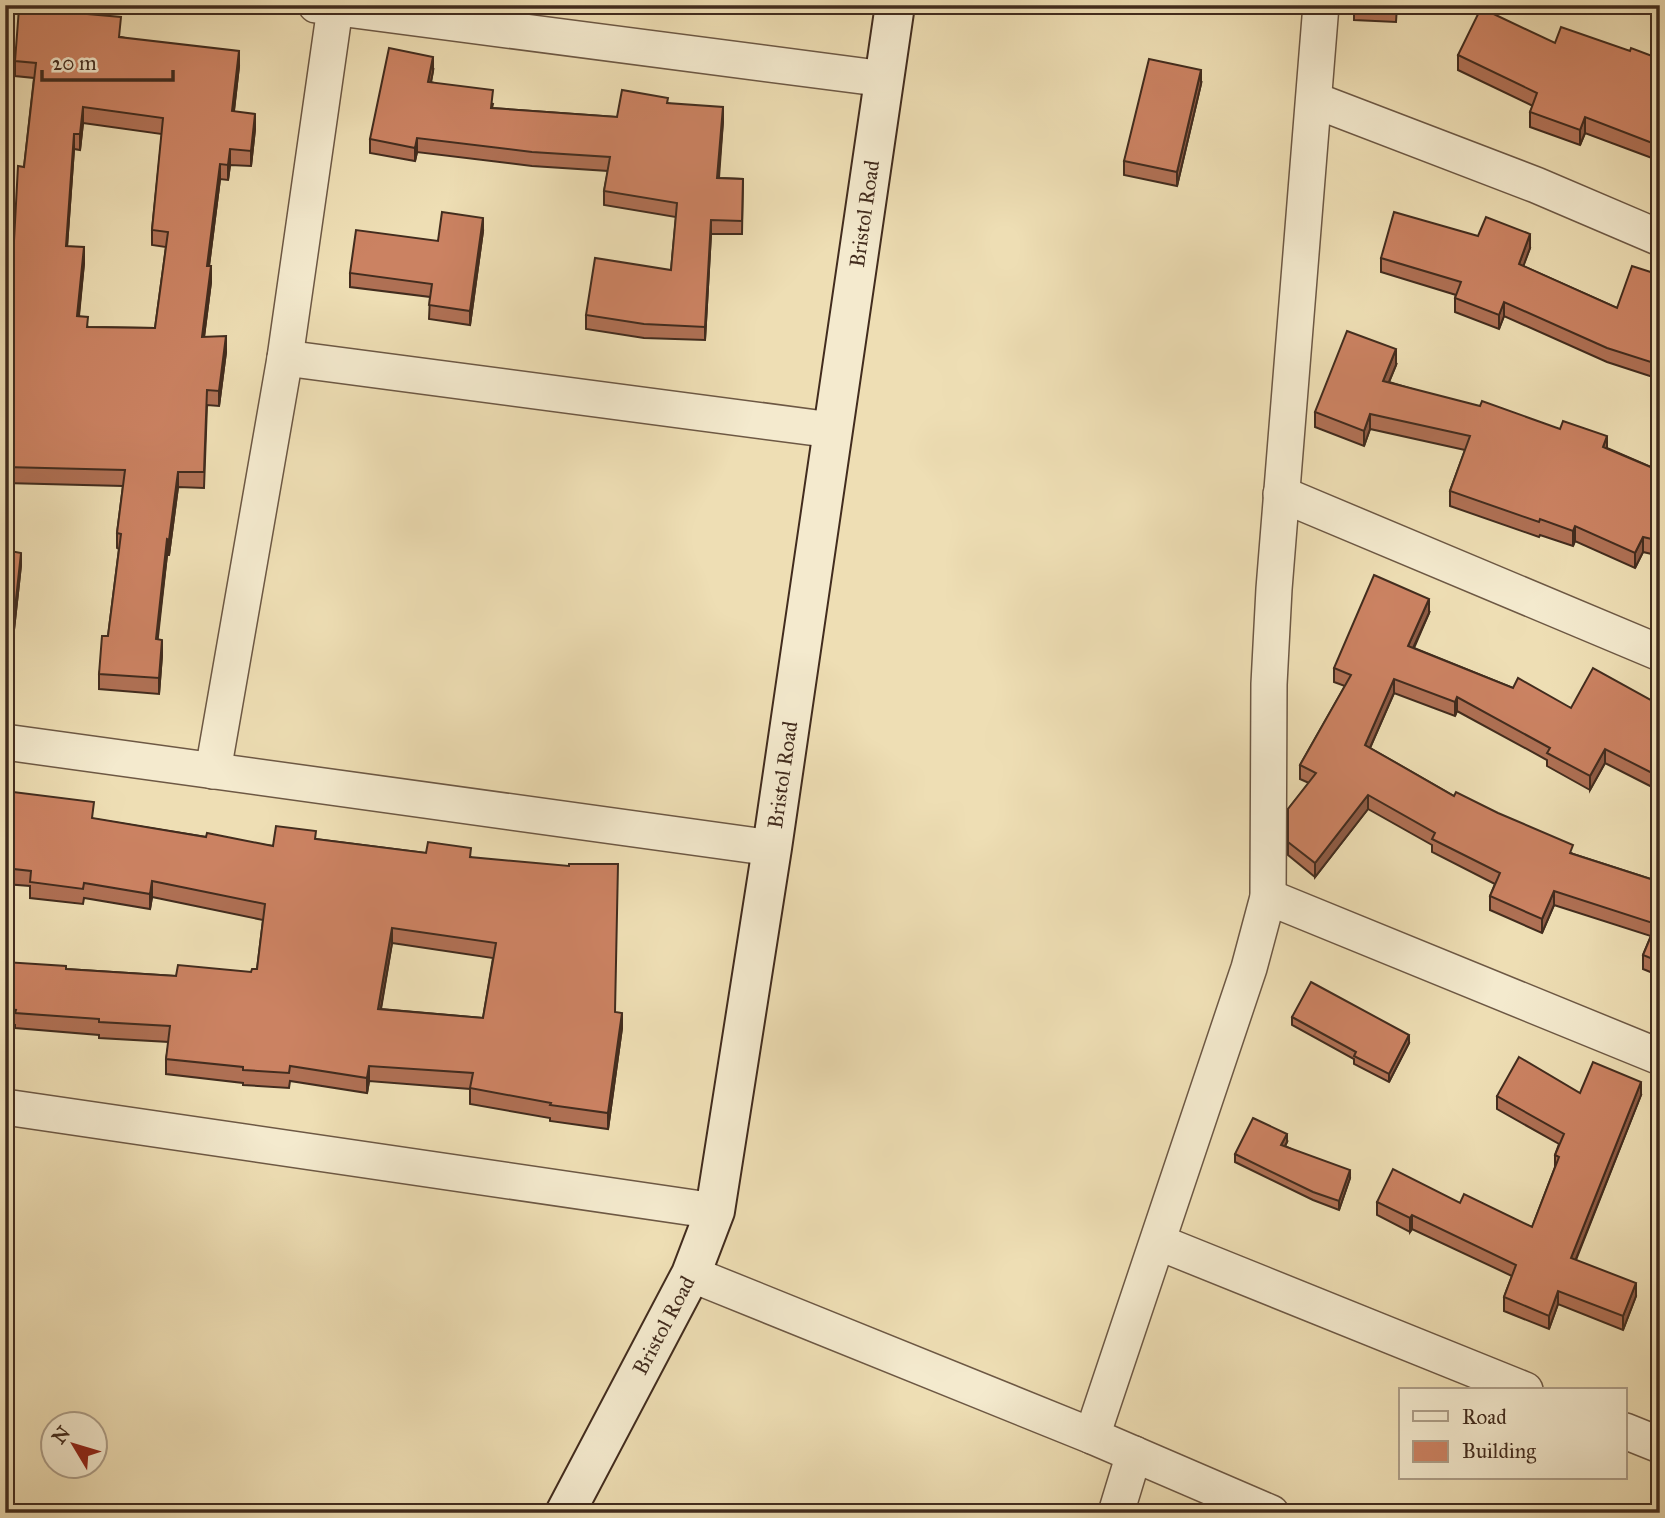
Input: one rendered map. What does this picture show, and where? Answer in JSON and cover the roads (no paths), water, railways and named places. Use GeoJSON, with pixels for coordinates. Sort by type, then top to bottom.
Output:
{"type":"FeatureCollection","features":[{"type":"Feature","properties":{"kind":"street","name":"Bristol Road"},"geometry":{"type":"LineString","coordinates":[[565,1513],[691,1274],[715,1212],[772,848],[895,5]]}},
{"type":"Feature","properties":{"kind":"street"},"geometry":{"type":"LineString","coordinates":[[1092,1436],[1249,968],[1268,897],[1269,684],[1281,494],[1321,5]]}},
{"type":"Feature","properties":{"kind":"street"},"geometry":{"type":"LineString","coordinates":[[213,771],[285,358],[326,7],[885,79]]}},
{"type":"Feature","properties":{"kind":"street"},"geometry":{"type":"LineString","coordinates":[[1314,100],[1536,185],[1660,238]]}},
{"type":"Feature","properties":{"kind":"street"},"geometry":{"type":"LineString","coordinates":[[285,358],[832,430]]}},
{"type":"Feature","properties":{"kind":"street"},"geometry":{"type":"LineString","coordinates":[[1281,494],[1660,653]]}},
{"type":"Feature","properties":{"kind":"street"},"geometry":{"type":"LineString","coordinates":[[5,742],[772,848]]}},
{"type":"Feature","properties":{"kind":"street"},"geometry":{"type":"LineString","coordinates":[[1268,897],[1660,1057]]}},
{"type":"Feature","properties":{"kind":"street"},"geometry":{"type":"LineString","coordinates":[[5,1107],[715,1212]]}},
{"type":"Feature","properties":{"kind":"street"},"geometry":{"type":"LineString","coordinates":[[1158,1242],[1520,1388]]}},
{"type":"Feature","properties":{"kind":"street"},"geometry":{"type":"LineString","coordinates":[[691,1274],[1092,1436],[1271,1513]]}},
{"type":"Feature","properties":{"kind":"street"},"geometry":{"type":"LineString","coordinates":[[1626,1431],[1660,1445]]}},
{"type":"Feature","properties":{"kind":"street"},"geometry":{"type":"LineString","coordinates":[[1116,1513],[1134,1454]]}}]}
